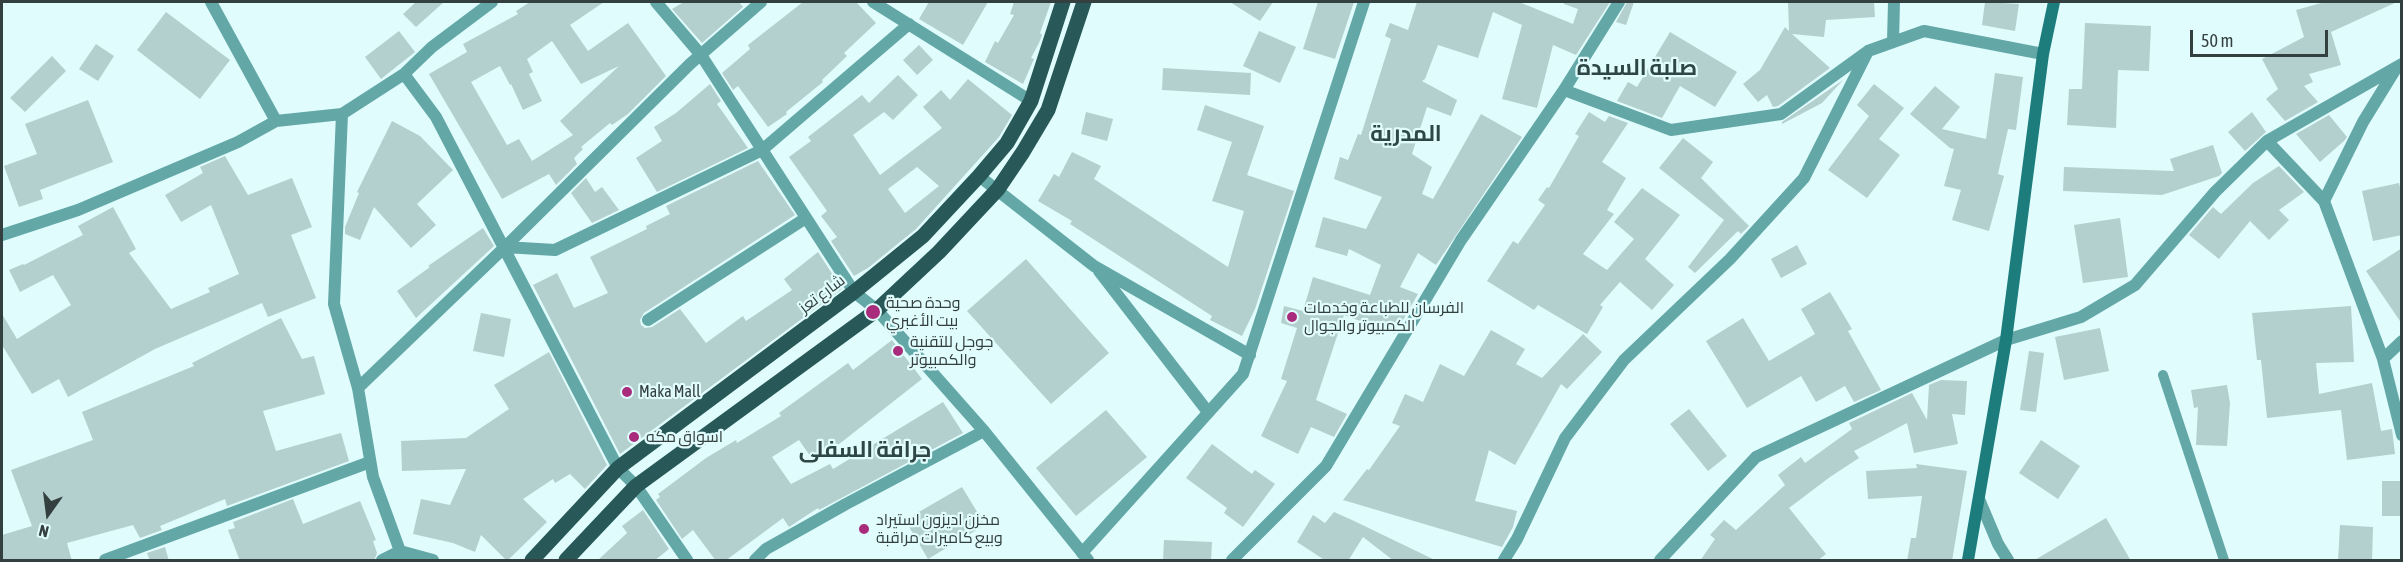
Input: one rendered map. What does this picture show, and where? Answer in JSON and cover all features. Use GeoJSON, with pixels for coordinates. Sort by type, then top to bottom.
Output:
{"type":"FeatureCollection","features":[{"type":"Feature","properties":{"kind":"main road","name":"شارع تعز"},"geometry":{"type":"LineString","coordinates":[[532,561],[618,468],[854,292],[923,236],[980,176],[1007,143],[1031,101],[1063,2]]}},
{"type":"Feature","properties":{"kind":"main road"},"geometry":{"type":"LineString","coordinates":[[566,561],[636,486],[877,310],[939,252],[998,189],[1048,110],[1084,2]]}},
{"type":"Feature","properties":{"kind":"main road"},"geometry":{"type":"LineString","coordinates":[[1968,561],[2006,340],[2043,54],[2054,2]]}},
{"type":"Feature","properties":{"kind":"street"},"geometry":{"type":"LineString","coordinates":[[211,2],[276,121]]}},
{"type":"Feature","properties":{"kind":"street"},"geometry":{"type":"LineString","coordinates":[[2,235],[78,210],[238,142],[276,121],[342,114],[404,74],[432,47],[492,2]]}},
{"type":"Feature","properties":{"kind":"street"},"geometry":{"type":"LineString","coordinates":[[656,2],[701,55],[854,292],[877,310],[984,431],[1085,557],[1243,374],[1364,2]]}},
{"type":"Feature","properties":{"kind":"street"},"geometry":{"type":"LineString","coordinates":[[358,388],[701,55],[761,2]]}},
{"type":"Feature","properties":{"kind":"street"},"geometry":{"type":"LineString","coordinates":[[873,2],[1031,101]]}},
{"type":"Feature","properties":{"kind":"street"},"geometry":{"type":"LineString","coordinates":[[1232,561],[1326,466],[1461,240],[1564,90],[1619,2]]}},
{"type":"Feature","properties":{"kind":"street"},"geometry":{"type":"LineString","coordinates":[[1893,42],[1894,2]]}},
{"type":"Feature","properties":{"kind":"street"},"geometry":{"type":"LineString","coordinates":[[505,247],[555,250],[762,150],[909,24]]}},
{"type":"Feature","properties":{"kind":"street"},"geometry":{"type":"LineString","coordinates":[[1564,90],[1671,130],[1781,114],[1868,51],[1924,31],[2043,54]]}},
{"type":"Feature","properties":{"kind":"street"},"geometry":{"type":"LineString","coordinates":[[1504,561],[1517,539],[1565,438],[1624,360],[1730,259],[1804,178],[1868,51]]}},
{"type":"Feature","properties":{"kind":"street"},"geometry":{"type":"LineString","coordinates":[[1660,561],[1756,457],[2006,340],[2081,317],[2135,285],[2216,192],[2267,141],[2399,66]]}},
{"type":"Feature","properties":{"kind":"street"},"geometry":{"type":"LineString","coordinates":[[2324,201],[2363,122],[2399,66]]}},
{"type":"Feature","properties":{"kind":"street"},"geometry":{"type":"LineString","coordinates":[[404,74],[436,117],[618,468],[636,486],[687,561]]}},
{"type":"Feature","properties":{"kind":"street"},"geometry":{"type":"LineString","coordinates":[[342,114],[334,304],[358,388],[373,477],[401,556]]}},
{"type":"Feature","properties":{"kind":"street"},"geometry":{"type":"LineString","coordinates":[[2267,141],[2324,201],[2383,359],[2402,435]]}},
{"type":"Feature","properties":{"kind":"street"},"geometry":{"type":"LineString","coordinates":[[980,176],[1094,266],[1250,355]]}},
{"type":"Feature","properties":{"kind":"street"},"geometry":{"type":"LineString","coordinates":[[648,320],[806,218]]}},
{"type":"Feature","properties":{"kind":"street"},"geometry":{"type":"LineString","coordinates":[[1094,266],[1208,412]]}},
{"type":"Feature","properties":{"kind":"street"},"geometry":{"type":"LineString","coordinates":[[2383,359],[2402,341]]}},
{"type":"Feature","properties":{"kind":"street"},"geometry":{"type":"LineString","coordinates":[[755,561],[766,549],[984,431]]}},
{"type":"Feature","properties":{"kind":"street"},"geometry":{"type":"LineString","coordinates":[[105,561],[370,462]]}},
{"type":"Feature","properties":{"kind":"street"},"geometry":{"type":"LineString","coordinates":[[1978,499],[2008,561]]}},
{"type":"Feature","properties":{"kind":"street"},"geometry":{"type":"LineString","coordinates":[[382,561],[401,556],[433,561]]}},
{"type":"Feature","properties":{"kind":"lane"},"geometry":{"type":"LineString","coordinates":[[2163,375],[2224,561]]}},
{"type":"Feature","properties":{"kind":"building"},"geometry":{"type":"Polygon","coordinates":[[[416,2],[444,2],[416,27],[403,14],[416,2]]]}},
{"type":"Feature","properties":{"kind":"building"},"geometry":{"type":"Polygon","coordinates":[[[530,2],[604,2],[570,25],[588,51],[628,23],[666,76],[628,114],[612,125],[610,123],[581,147],[583,149],[574,158],[577,164],[556,185],[549,174],[502,199],[429,74],[467,52],[463,44],[518,14],[516,11],[530,2]],[[552,41],[527,59],[533,72],[529,74],[542,101],[523,110],[500,66],[471,82],[507,145],[519,139],[532,161],[573,135],[560,121],[619,66],[581,84],[552,41]]]}},
{"type":"Feature","properties":{"kind":"building"},"geometry":{"type":"Polygon","coordinates":[[[684,2],[739,2],[743,7],[702,43],[672,9],[684,2]]]}},
{"type":"Feature","properties":{"kind":"building"},"geometry":{"type":"Polygon","coordinates":[[[803,2],[856,2],[876,23],[844,53],[847,56],[822,80],[823,82],[786,112],[787,114],[768,127],[738,86],[733,90],[722,73],[750,49],[748,45],[803,2]]]}},
{"type":"Feature","properties":{"kind":"building"},"geometry":{"type":"Polygon","coordinates":[[[929,2],[988,2],[963,45],[919,19],[929,2]]]}},
{"type":"Feature","properties":{"kind":"building"},"geometry":{"type":"Polygon","coordinates":[[[1014,2],[1051,2],[1040,33],[1042,35],[1031,58],[1034,59],[1023,84],[985,62],[995,41],[998,43],[1014,15],[1010,14],[1014,2]]]}},
{"type":"Feature","properties":{"kind":"building"},"geometry":{"type":"Polygon","coordinates":[[[1230,2],[1273,2],[1260,21],[1230,2]]]}},
{"type":"Feature","properties":{"kind":"building"},"geometry":{"type":"Polygon","coordinates":[[[1318,2],[1354,2],[1335,59],[1303,49],[1318,2]]]}},
{"type":"Feature","properties":{"kind":"building"},"geometry":{"type":"Polygon","coordinates":[[[1417,2],[1519,2],[1573,24],[1578,9],[1564,2],[1610,2],[1576,55],[1553,45],[1537,108],[1502,99],[1522,25],[1493,12],[1478,58],[1438,45],[1425,79],[1422,81],[1457,100],[1451,116],[1427,107],[1412,154],[1432,167],[1422,194],[1433,199],[1481,114],[1522,137],[1436,265],[1418,253],[1400,287],[1418,294],[1395,334],[1344,315],[1316,400],[1347,414],[1334,437],[1311,427],[1298,454],[1261,436],[1287,381],[1281,379],[1297,328],[1281,323],[1284,306],[1303,311],[1313,277],[1370,295],[1381,265],[1349,249],[1347,256],[1315,247],[1323,217],[1366,229],[1382,197],[1334,179],[1340,157],[1348,160],[1358,134],[1361,135],[1391,39],[1385,36],[1390,23],[1408,30],[1417,2]]]}},
{"type":"Feature","properties":{"kind":"building"},"geometry":{"type":"Polygon","coordinates":[[[1627,2],[1634,2],[1626,25],[1616,22],[1627,2]]]}},
{"type":"Feature","properties":{"kind":"building"},"geometry":{"type":"Polygon","coordinates":[[[1788,2],[1874,2],[1875,17],[1826,20],[1824,37],[1792,34],[1830,68],[1778,106],[1773,107],[1767,95],[1758,102],[1743,84],[1760,70],[1785,27],[1789,31],[1788,2]]]}},
{"type":"Feature","properties":{"kind":"building"},"geometry":{"type":"Polygon","coordinates":[[[1985,2],[2019,4],[2015,31],[1982,25],[1985,2]]]}},
{"type":"Feature","properties":{"kind":"building"},"geometry":{"type":"Polygon","coordinates":[[[2325,2],[2397,2],[2331,32],[2341,65],[2309,74],[2313,82],[2304,86],[2318,102],[2285,121],[2266,99],[2278,89],[2262,59],[2304,37],[2296,10],[2325,2]]]}},
{"type":"Feature","properties":{"kind":"building"},"geometry":{"type":"Polygon","coordinates":[[[166,12],[230,60],[200,99],[137,50],[166,12]]]}},
{"type":"Feature","properties":{"kind":"building"},"geometry":{"type":"Polygon","coordinates":[[[2085,23],[2151,26],[2149,71],[2118,70],[2116,128],[2067,125],[2069,89],[2082,89],[2085,23]]]}},
{"type":"Feature","properties":{"kind":"building"},"geometry":{"type":"Polygon","coordinates":[[[399,31],[415,52],[381,79],[365,57],[399,31]]]}},
{"type":"Feature","properties":{"kind":"building"},"geometry":{"type":"Polygon","coordinates":[[[1259,31],[1296,47],[1280,83],[1243,66],[1259,31]]]}},
{"type":"Feature","properties":{"kind":"building"},"geometry":{"type":"Polygon","coordinates":[[[1670,32],[1737,72],[1715,107],[1680,86],[1662,118],[1617,101],[1628,82],[1637,87],[1670,32]]]}},
{"type":"Feature","properties":{"kind":"building"},"geometry":{"type":"Polygon","coordinates":[[[96,44],[114,56],[98,81],[79,69],[96,44]]]}},
{"type":"Feature","properties":{"kind":"building"},"geometry":{"type":"Polygon","coordinates":[[[919,45],[933,60],[917,75],[903,60],[919,45]]]}},
{"type":"Feature","properties":{"kind":"building"},"geometry":{"type":"Polygon","coordinates":[[[52,56],[66,71],[25,112],[10,98],[52,56]]]}},
{"type":"Feature","properties":{"kind":"building"},"geometry":{"type":"Polygon","coordinates":[[[1163,68],[1251,73],[1250,95],[1162,90],[1163,68]]]}},
{"type":"Feature","properties":{"kind":"building"},"geometry":{"type":"Polygon","coordinates":[[[1995,73],[2023,77],[2016,130],[2008,129],[1998,174],[2004,176],[1989,231],[1952,220],[1961,190],[1944,186],[1954,149],[1910,114],[1935,86],[1960,107],[1942,129],[1986,139],[1995,73]]]}},
{"type":"Feature","properties":{"kind":"building"},"geometry":{"type":"Polygon","coordinates":[[[898,75],[918,95],[893,120],[884,112],[853,135],[880,175],[942,128],[923,107],[941,90],[950,100],[968,79],[1012,115],[999,137],[916,229],[868,268],[854,276],[831,241],[837,237],[821,216],[827,211],[789,157],[811,141],[808,137],[862,95],[869,103],[898,75]],[[917,167],[888,189],[905,213],[939,186],[917,167]]]}},
{"type":"Feature","properties":{"kind":"building"},"geometry":{"type":"Polygon","coordinates":[[[1843,80],[1822,103],[1782,124],[1782,122],[1843,80]]]}},
{"type":"Feature","properties":{"kind":"building"},"geometry":{"type":"Polygon","coordinates":[[[710,84],[721,101],[717,104],[748,148],[657,192],[636,158],[662,141],[654,127],[676,113],[710,84]]]}},
{"type":"Feature","properties":{"kind":"building"},"geometry":{"type":"Polygon","coordinates":[[[1874,84],[1904,108],[1879,139],[1900,155],[1867,198],[1828,170],[1869,116],[1857,105],[1874,84]]]}},
{"type":"Feature","properties":{"kind":"building"},"geometry":{"type":"Polygon","coordinates":[[[88,100],[113,162],[40,190],[43,199],[19,207],[4,166],[37,154],[25,124],[88,100]]]}},
{"type":"Feature","properties":{"kind":"building"},"geometry":{"type":"Polygon","coordinates":[[[1205,105],[1264,126],[1247,175],[1294,191],[1255,309],[1242,336],[1210,320],[1212,316],[1070,224],[1072,221],[1038,201],[1054,174],[1059,177],[1072,152],[1101,166],[1094,179],[1228,267],[1244,211],[1212,201],[1232,142],[1197,130],[1205,105]]]}},
{"type":"Feature","properties":{"kind":"building"},"geometry":{"type":"Polygon","coordinates":[[[1086,112],[1113,119],[1107,141],[1081,134],[1086,112]]]}},
{"type":"Feature","properties":{"kind":"building"},"geometry":{"type":"Polygon","coordinates":[[[1589,112],[1605,122],[1609,116],[1628,123],[1602,162],[1626,178],[1607,210],[1614,214],[1583,254],[1607,270],[1634,239],[1614,222],[1642,188],[1680,215],[1645,259],[1674,285],[1652,310],[1620,282],[1600,305],[1603,307],[1587,334],[1538,305],[1534,310],[1487,281],[1513,241],[1518,244],[1545,205],[1538,200],[1547,187],[1549,188],[1579,136],[1575,134],[1589,112]]]}},
{"type":"Feature","properties":{"kind":"building"},"geometry":{"type":"Polygon","coordinates":[[[2252,112],[2266,132],[2245,151],[2228,132],[2252,112]]]}},
{"type":"Feature","properties":{"kind":"building"},"geometry":{"type":"Polygon","coordinates":[[[2329,115],[2347,137],[2320,162],[2296,134],[2329,115]]]}},
{"type":"Feature","properties":{"kind":"building"},"geometry":{"type":"Polygon","coordinates":[[[392,121],[420,136],[453,170],[417,204],[436,225],[411,248],[374,207],[360,240],[345,234],[345,227],[359,193],[357,192],[392,121]]]}},
{"type":"Feature","properties":{"kind":"building"},"geometry":{"type":"Polygon","coordinates":[[[1683,138],[1713,162],[1701,178],[1749,226],[1741,234],[1738,231],[1695,273],[1688,267],[1724,220],[1659,168],[1683,138]]]}},
{"type":"Feature","properties":{"kind":"building"},"geometry":{"type":"Polygon","coordinates":[[[2213,145],[2222,173],[2219,176],[2162,195],[2063,191],[2064,167],[2174,171],[2170,159],[2213,145]]]}},
{"type":"Feature","properties":{"kind":"building"},"geometry":{"type":"Polygon","coordinates":[[[225,156],[248,195],[292,178],[312,227],[291,235],[316,298],[268,317],[262,303],[155,349],[68,397],[59,379],[32,394],[2,345],[2,314],[17,339],[71,305],[53,275],[20,292],[9,270],[24,265],[83,235],[78,226],[113,207],[136,249],[129,253],[171,309],[210,292],[208,288],[239,274],[211,205],[181,222],[165,195],[203,173],[200,167],[225,156]]]}},
{"type":"Feature","properties":{"kind":"building"},"geometry":{"type":"Polygon","coordinates":[[[758,161],[795,215],[644,313],[640,320],[641,325],[645,328],[652,327],[680,309],[706,343],[743,316],[746,321],[792,290],[784,279],[818,252],[842,289],[620,454],[533,285],[557,273],[574,308],[608,293],[590,257],[647,229],[646,226],[670,214],[666,206],[758,161]]]}},
{"type":"Feature","properties":{"kind":"building"},"geometry":{"type":"Polygon","coordinates":[[[2279,166],[2304,192],[2279,210],[2289,220],[2269,240],[2250,221],[2219,259],[2189,235],[2213,207],[2221,214],[2253,183],[2279,166]]]}},
{"type":"Feature","properties":{"kind":"building"},"geometry":{"type":"Polygon","coordinates":[[[586,178],[595,192],[602,187],[619,210],[592,223],[571,193],[586,178]]]}},
{"type":"Feature","properties":{"kind":"building"},"geometry":{"type":"Polygon","coordinates":[[[2399,183],[2402,196],[2402,235],[2373,241],[2362,191],[2399,183]]]}},
{"type":"Feature","properties":{"kind":"building"},"geometry":{"type":"Polygon","coordinates":[[[2120,218],[2128,277],[2083,283],[2074,225],[2120,218]]]}},
{"type":"Feature","properties":{"kind":"building"},"geometry":{"type":"Polygon","coordinates":[[[483,228],[494,246],[416,318],[397,291],[430,267],[428,266],[483,228]]]}},
{"type":"Feature","properties":{"kind":"building"},"geometry":{"type":"Polygon","coordinates":[[[1797,245],[1807,264],[1781,278],[1771,259],[1797,245]]]}},
{"type":"Feature","properties":{"kind":"building"},"geometry":{"type":"Polygon","coordinates":[[[2402,248],[2402,324],[2366,271],[2402,248]]]}},
{"type":"Feature","properties":{"kind":"building"},"geometry":{"type":"Polygon","coordinates":[[[1026,259],[1109,353],[1051,404],[967,311],[1026,259]]]}},
{"type":"Feature","properties":{"kind":"building"},"geometry":{"type":"Polygon","coordinates":[[[1830,292],[1852,329],[1848,331],[1881,390],[1854,402],[1845,386],[1816,402],[1801,376],[1747,408],[1706,341],[1743,318],[1769,361],[1815,334],[1801,309],[1830,292]]]}},
{"type":"Feature","properties":{"kind":"building"},"geometry":{"type":"Polygon","coordinates":[[[2351,306],[2354,362],[2316,363],[2319,394],[2372,383],[2381,431],[2392,429],[2395,454],[2347,460],[2341,410],[2267,418],[2261,360],[2257,360],[2252,313],[2351,306]]]}},
{"type":"Feature","properties":{"kind":"building"},"geometry":{"type":"Polygon","coordinates":[[[481,313],[511,319],[504,357],[473,351],[481,313]]]}},
{"type":"Feature","properties":{"kind":"building"},"geometry":{"type":"Polygon","coordinates":[[[281,318],[302,359],[314,356],[325,394],[263,411],[276,451],[341,433],[349,461],[227,506],[225,499],[160,526],[162,530],[140,538],[133,525],[67,543],[72,561],[2,561],[2,535],[32,526],[11,470],[93,440],[82,412],[194,366],[192,363],[281,318]]]}},
{"type":"Feature","properties":{"kind":"building"},"geometry":{"type":"Polygon","coordinates":[[[2100,328],[2109,371],[2064,380],[2055,337],[2100,328]]]}},
{"type":"Feature","properties":{"kind":"building"},"geometry":{"type":"Polygon","coordinates":[[[1491,330],[1525,349],[1516,364],[1542,378],[1583,334],[1602,352],[1567,389],[1561,384],[1515,465],[1489,450],[1475,501],[1517,511],[1513,527],[1502,547],[1343,500],[1367,469],[1369,470],[1400,426],[1392,423],[1405,394],[1423,402],[1440,364],[1464,376],[1491,330]]]}},
{"type":"Feature","properties":{"kind":"building"},"geometry":{"type":"Polygon","coordinates":[[[892,340],[922,379],[815,463],[799,440],[772,457],[791,484],[830,464],[833,469],[943,402],[963,433],[819,510],[818,508],[789,527],[783,518],[725,561],[716,561],[693,530],[682,539],[656,500],[660,497],[658,494],[706,458],[736,440],[737,443],[781,416],[779,413],[848,363],[853,370],[892,340]]]}},
{"type":"Feature","properties":{"kind":"building"},"geometry":{"type":"Polygon","coordinates":[[[2029,351],[2044,353],[2036,412],[2020,410],[2029,351]]]}},
{"type":"Feature","properties":{"kind":"building"},"geometry":{"type":"Polygon","coordinates":[[[549,352],[607,465],[585,489],[570,474],[555,483],[553,479],[523,499],[547,522],[507,561],[481,535],[475,552],[453,543],[413,534],[421,499],[450,505],[466,469],[402,471],[401,441],[466,438],[509,409],[494,385],[549,352]]]}},
{"type":"Feature","properties":{"kind":"building"},"geometry":{"type":"Polygon","coordinates":[[[1941,380],[1967,381],[1965,415],[1952,414],[1958,444],[1914,453],[1907,423],[1854,451],[1859,458],[1789,508],[1826,554],[1817,561],[1700,561],[1715,539],[1710,535],[1724,520],[1736,530],[1785,485],[1778,475],[1801,457],[1805,463],[1852,429],[1849,423],[1912,393],[1927,420],[1929,385],[1941,380]]]}},
{"type":"Feature","properties":{"kind":"building"},"geometry":{"type":"Polygon","coordinates":[[[2227,385],[2230,403],[2227,446],[2196,445],[2198,407],[2194,408],[2191,390],[2227,385]]]}},
{"type":"Feature","properties":{"kind":"building"},"geometry":{"type":"Polygon","coordinates":[[[1689,409],[1727,456],[1708,471],[1670,424],[1689,409]]]}},
{"type":"Feature","properties":{"kind":"building"},"geometry":{"type":"Polygon","coordinates":[[[1106,410],[1147,457],[1076,516],[1036,468],[1106,410]]]}},
{"type":"Feature","properties":{"kind":"building"},"geometry":{"type":"Polygon","coordinates":[[[2041,440],[2080,466],[2058,499],[2019,473],[2041,440]]]}},
{"type":"Feature","properties":{"kind":"building"},"geometry":{"type":"Polygon","coordinates":[[[1212,444],[1252,474],[1255,470],[1275,484],[1243,527],[1224,513],[1227,508],[1186,478],[1212,444]]]}},
{"type":"Feature","properties":{"kind":"building"},"geometry":{"type":"Polygon","coordinates":[[[1916,464],[1967,471],[1952,561],[1907,561],[1911,538],[1916,538],[1922,496],[1868,499],[1866,471],[1917,468],[1916,464]]]}},
{"type":"Feature","properties":{"kind":"building"},"geometry":{"type":"Polygon","coordinates":[[[2382,481],[2402,481],[2402,516],[2382,516],[2382,481]]]}},
{"type":"Feature","properties":{"kind":"building"},"geometry":{"type":"Polygon","coordinates":[[[962,487],[985,525],[928,559],[905,520],[962,487]]]}},
{"type":"Feature","properties":{"kind":"building"},"geometry":{"type":"Polygon","coordinates":[[[293,499],[303,524],[360,501],[376,540],[373,541],[377,553],[374,561],[240,561],[228,530],[235,528],[233,522],[293,499]]]}},
{"type":"Feature","properties":{"kind":"building"},"geometry":{"type":"Polygon","coordinates":[[[643,510],[669,549],[654,561],[597,561],[627,533],[622,526],[643,510]]]}},
{"type":"Feature","properties":{"kind":"building"},"geometry":{"type":"Polygon","coordinates":[[[1334,512],[1437,561],[1394,561],[1363,537],[1348,561],[1326,561],[1297,542],[1313,515],[1325,523],[1334,512]]]}},
{"type":"Feature","properties":{"kind":"building"},"geometry":{"type":"Polygon","coordinates":[[[2106,518],[2131,561],[2033,561],[2106,518]]]}},
{"type":"Feature","properties":{"kind":"building"},"geometry":{"type":"Polygon","coordinates":[[[2340,525],[2373,527],[2372,561],[2338,561],[2340,525]]]}},
{"type":"Feature","properties":{"kind":"building"},"geometry":{"type":"Polygon","coordinates":[[[1164,540],[1212,542],[1211,561],[1163,561],[1164,540]]]}},
{"type":"Feature","properties":{"kind":"building"},"geometry":{"type":"Polygon","coordinates":[[[165,547],[169,561],[150,561],[147,553],[165,547]]]}},
{"type":"Feature","properties":{"kind":"place","name":"وحدة صحية بيت الأغبري"},"geometry":{"type":"Point","coordinates":[873,312]}},
{"type":"Feature","properties":{"kind":"place","name":"الفرسان للطباعة وخدمات الكمبيوتر والجوال"},"geometry":{"type":"Point","coordinates":[1292,317]}},
{"type":"Feature","properties":{"kind":"place","name":"جوجل للتقنية والكمبيوتر"},"geometry":{"type":"Point","coordinates":[898,351]}},
{"type":"Feature","properties":{"kind":"place","name":"Maka Mall"},"geometry":{"type":"Point","coordinates":[627,392]}},
{"type":"Feature","properties":{"kind":"place","name":"اسواق مكه"},"geometry":{"type":"Point","coordinates":[634,437]}},
{"type":"Feature","properties":{"kind":"place","name":"مخزن اديزون استيراد وبيع كاميرات مراقبة"},"geometry":{"type":"Point","coordinates":[864,529]}},
{"type":"Feature","properties":{"kind":"district","name":"صلبة السيدة"},"geometry":{"type":"Point","coordinates":[1637,68]}},
{"type":"Feature","properties":{"kind":"district","name":"المدرية"},"geometry":{"type":"Point","coordinates":[1406,134]}},
{"type":"Feature","properties":{"kind":"district","name":"جرافة السفلى"},"geometry":{"type":"Point","coordinates":[865,450]}}]}
